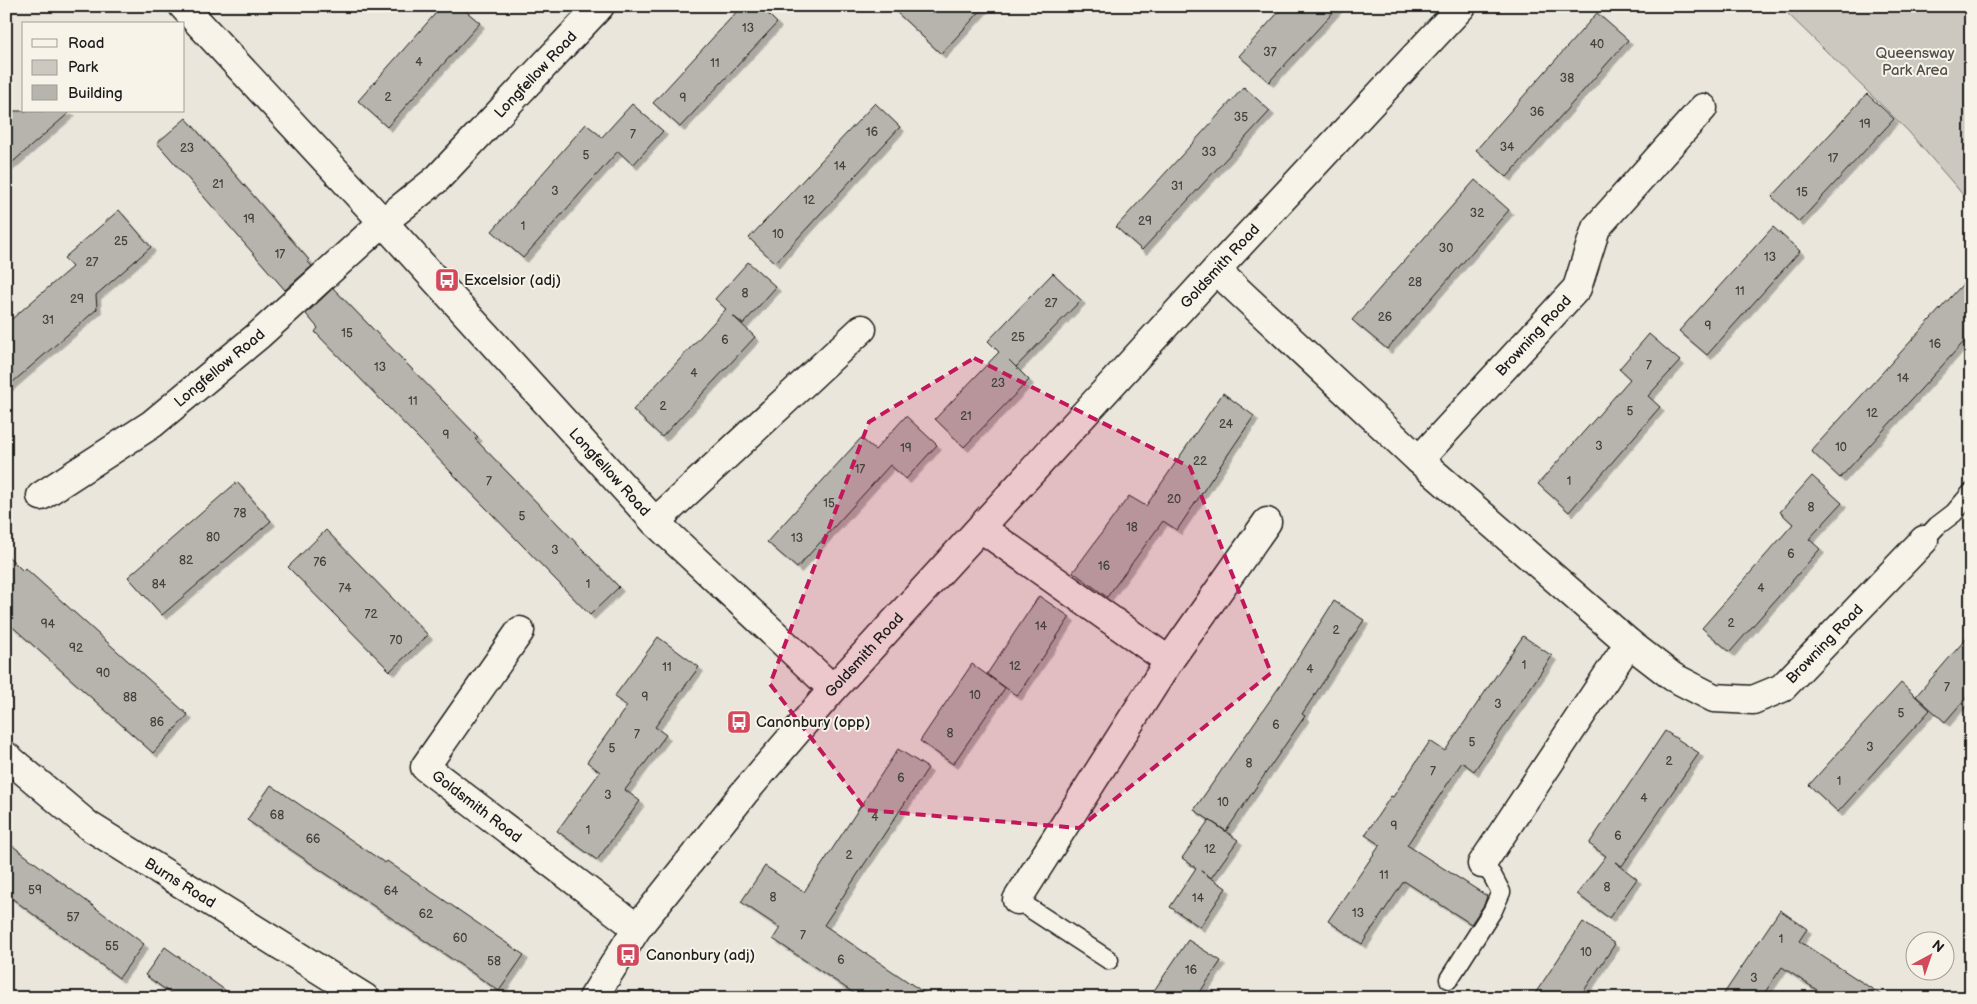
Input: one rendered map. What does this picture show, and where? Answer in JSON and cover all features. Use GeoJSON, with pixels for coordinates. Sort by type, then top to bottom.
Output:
{"type":"FeatureCollection","features":[{"type":"Feature","properties":{"kind":"street","name":"Longfellow Road"},"geometry":{"type":"LineString","coordinates":[[183,6],[383,222],[655,522],[833,689]]}},
{"type":"Feature","properties":{"kind":"street","name":"Longfellow Road"},"geometry":{"type":"LineString","coordinates":[[41,496],[152,424],[259,336],[383,222],[437,178],[600,6]]}},
{"type":"Feature","properties":{"kind":"street","name":"Goldsmith Road"},"geometry":{"type":"LineString","coordinates":[[593,998],[637,928],[744,793],[833,689],[1216,270],[1462,6]]}},
{"type":"Feature","properties":{"kind":"street","name":"Browning Road"},"geometry":{"type":"LineString","coordinates":[[1420,460],[1577,288],[1596,228],[1703,108]]}},
{"type":"Feature","properties":{"kind":"street","name":"Browning Road"},"geometry":{"type":"LineString","coordinates":[[1216,270],[1420,460],[1629,642],[1673,678],[1714,698],[1753,700],[1782,688],[1924,540]]}},
{"type":"Feature","properties":{"kind":"street","name":"Longfellow Road"},"geometry":{"type":"LineString","coordinates":[[655,522],[862,329]]}},
{"type":"Feature","properties":{"kind":"street"},"geometry":{"type":"LineString","coordinates":[[1017,900],[1169,661],[1267,522]]}},
{"type":"Feature","properties":{"kind":"street"},"geometry":{"type":"LineString","coordinates":[[982,528],[1169,661]]}},
{"type":"Feature","properties":{"kind":"street","name":"Goldsmith Road"},"geometry":{"type":"LineString","coordinates":[[520,631],[424,767],[637,928]]}},
{"type":"Feature","properties":{"kind":"street"},"geometry":{"type":"LineString","coordinates":[[1482,864],[1629,642]]}},
{"type":"Feature","properties":{"kind":"street","name":"Burns Road"},"geometry":{"type":"LineString","coordinates":[[8,762],[89,826],[364,998]]}},
{"type":"Feature","properties":{"kind":"lane"},"geometry":{"type":"LineString","coordinates":[[1924,540],[1937,526],[1954,513],[1971,493]]}},
{"type":"Feature","properties":{"kind":"lane"},"geometry":{"type":"LineString","coordinates":[[1449,979],[1493,910],[1501,892],[1492,875],[1482,864]]}},
{"type":"Feature","properties":{"kind":"lane"},"geometry":{"type":"LineString","coordinates":[[1017,900],[1109,960]]}},
{"type":"Feature","properties":{"kind":"highlighted area"},"geometry":{"type":"Polygon","coordinates":[[[974,358],[1190,467],[1271,673],[1079,828],[866,810],[770,684],[869,422],[974,358]]]}},
{"type":"Feature","properties":{"kind":"green space","name":"Queensway Park Area"},"geometry":{"type":"Polygon","coordinates":[[[1780,6],[1971,6],[1971,204],[1908,131],[1780,6]]]}},
{"type":"Feature","properties":{"kind":"building"},"geometry":{"type":"Polygon","coordinates":[[[442,6],[460,6],[480,23],[387,127],[358,101],[442,6]]]}},
{"type":"Feature","properties":{"kind":"building"},"geometry":{"type":"Polygon","coordinates":[[[742,6],[760,6],[777,23],[680,127],[653,103],[742,6]]]}},
{"type":"Feature","properties":{"kind":"building"},"geometry":{"type":"Polygon","coordinates":[[[890,6],[985,6],[941,54],[890,6]]]}},
{"type":"Feature","properties":{"kind":"building"},"geometry":{"type":"Polygon","coordinates":[[[1284,6],[1339,6],[1269,82],[1239,56],[1284,6]]]}},
{"type":"Feature","properties":{"kind":"building"},"geometry":{"type":"Polygon","coordinates":[[[1597,13],[1628,40],[1507,177],[1476,150],[1597,13]]]}},
{"type":"Feature","properties":{"kind":"building"},"geometry":{"type":"Polygon","coordinates":[[[1244,87],[1270,111],[1142,250],[1116,227],[1244,87]]]}},
{"type":"Feature","properties":{"kind":"building"},"geometry":{"type":"Polygon","coordinates":[[[1867,94],[1894,119],[1799,222],[1772,197],[1867,94]]]}},
{"type":"Feature","properties":{"kind":"building"},"geometry":{"type":"Polygon","coordinates":[[[875,103],[900,127],[775,263],[749,238],[875,103]]]}},
{"type":"Feature","properties":{"kind":"building"},"geometry":{"type":"Polygon","coordinates":[[[632,104],[663,131],[633,165],[618,151],[523,258],[492,231],[586,124],[602,137],[632,104]]]}},
{"type":"Feature","properties":{"kind":"building"},"geometry":{"type":"Polygon","coordinates":[[[6,111],[70,112],[6,168],[6,111]]]}},
{"type":"Feature","properties":{"kind":"building"},"geometry":{"type":"Polygon","coordinates":[[[186,118],[309,260],[307,261],[312,266],[285,290],[157,143],[186,118]]]}},
{"type":"Feature","properties":{"kind":"building"},"geometry":{"type":"Polygon","coordinates":[[[1475,180],[1509,210],[1387,349],[1352,320],[1475,180]]]}},
{"type":"Feature","properties":{"kind":"building"},"geometry":{"type":"Polygon","coordinates":[[[119,210],[151,247],[96,295],[97,309],[6,388],[6,324],[72,267],[64,258],[119,210]]]}},
{"type":"Feature","properties":{"kind":"building"},"geometry":{"type":"Polygon","coordinates":[[[1773,227],[1800,251],[1707,355],[1679,331],[1773,227]]]}},
{"type":"Feature","properties":{"kind":"building"},"geometry":{"type":"Polygon","coordinates":[[[748,262],[776,287],[743,324],[733,316],[755,337],[662,437],[633,410],[726,309],[715,299],[748,262]]]}},
{"type":"Feature","properties":{"kind":"building"},"geometry":{"type":"Polygon","coordinates":[[[1053,273],[1081,300],[1016,367],[1029,380],[964,447],[935,419],[999,352],[988,341],[1053,273]]]}},
{"type":"Feature","properties":{"kind":"building"},"geometry":{"type":"Polygon","coordinates":[[[1971,275],[1971,334],[1840,478],[1811,451],[1971,275]]]}},
{"type":"Feature","properties":{"kind":"building"},"geometry":{"type":"Polygon","coordinates":[[[333,288],[478,437],[475,439],[619,587],[590,615],[315,332],[318,328],[306,314],[333,288]]]}},
{"type":"Feature","properties":{"kind":"building"},"geometry":{"type":"Polygon","coordinates":[[[1649,334],[1680,361],[1648,396],[1660,407],[1569,512],[1538,484],[1630,379],[1619,369],[1649,334]]]}},
{"type":"Feature","properties":{"kind":"building"},"geometry":{"type":"Polygon","coordinates":[[[1223,393],[1254,416],[1177,530],[1163,521],[1107,597],[1073,572],[1129,496],[1146,506],[1223,393]]]}},
{"type":"Feature","properties":{"kind":"building"},"geometry":{"type":"Polygon","coordinates":[[[906,416],[937,445],[906,479],[890,465],[797,568],[767,542],[861,438],[875,450],[906,416]]]}},
{"type":"Feature","properties":{"kind":"building"},"geometry":{"type":"Polygon","coordinates":[[[1812,476],[1842,503],[1809,539],[1820,549],[1730,652],[1702,628],[1793,524],[1780,512],[1812,476]]]}},
{"type":"Feature","properties":{"kind":"building"},"geometry":{"type":"Polygon","coordinates":[[[237,482],[271,521],[162,615],[128,577],[237,482]]]}},
{"type":"Feature","properties":{"kind":"building"},"geometry":{"type":"Polygon","coordinates":[[[326,530],[428,635],[390,671],[288,567],[326,530]]]}},
{"type":"Feature","properties":{"kind":"building"},"geometry":{"type":"Polygon","coordinates":[[[6,554],[23,571],[25,568],[188,715],[153,753],[6,621],[6,554]]]}},
{"type":"Feature","properties":{"kind":"building"},"geometry":{"type":"Polygon","coordinates":[[[1039,596],[1070,617],[1017,696],[987,674],[1039,596]]]}},
{"type":"Feature","properties":{"kind":"building"},"geometry":{"type":"Polygon","coordinates":[[[1334,601],[1364,620],[1302,714],[1305,716],[1226,831],[1194,810],[1284,680],[1334,601]]]}},
{"type":"Feature","properties":{"kind":"building"},"geometry":{"type":"Polygon","coordinates":[[[1971,633],[1971,692],[1945,722],[1916,696],[1971,633]]]}},
{"type":"Feature","properties":{"kind":"building"},"geometry":{"type":"Polygon","coordinates":[[[1523,636],[1552,656],[1474,771],[1462,762],[1407,845],[1487,896],[1484,905],[1471,924],[1404,881],[1362,944],[1328,921],[1380,845],[1365,835],[1430,741],[1445,751],[1523,636]]]}},
{"type":"Feature","properties":{"kind":"building"},"geometry":{"type":"Polygon","coordinates":[[[658,637],[699,667],[655,727],[666,735],[625,790],[640,801],[597,860],[557,831],[600,772],[587,762],[627,706],[614,697],[658,637]]]}},
{"type":"Feature","properties":{"kind":"building"},"geometry":{"type":"Polygon","coordinates":[[[972,664],[1005,688],[953,764],[920,741],[972,664]]]}},
{"type":"Feature","properties":{"kind":"building"},"geometry":{"type":"Polygon","coordinates":[[[1901,683],[1930,710],[1838,812],[1809,785],[1901,683]]]}},
{"type":"Feature","properties":{"kind":"building"},"geometry":{"type":"Polygon","coordinates":[[[1665,731],[1699,753],[1622,866],[1615,862],[1637,879],[1609,918],[1577,894],[1606,856],[1589,844],[1665,731]]]}},
{"type":"Feature","properties":{"kind":"building"},"geometry":{"type":"Polygon","coordinates":[[[898,749],[928,768],[824,925],[932,998],[861,998],[773,939],[780,928],[741,902],[765,866],[804,892],[898,749]]]}},
{"type":"Feature","properties":{"kind":"building"},"geometry":{"type":"Polygon","coordinates":[[[271,785],[385,863],[387,861],[524,955],[499,991],[247,820],[271,785]]]}},
{"type":"Feature","properties":{"kind":"building"},"geometry":{"type":"Polygon","coordinates":[[[1209,820],[1238,840],[1211,878],[1226,888],[1200,927],[1170,907],[1196,868],[1182,858],[1209,820]]]}},
{"type":"Feature","properties":{"kind":"building"},"geometry":{"type":"Polygon","coordinates":[[[6,841],[144,944],[119,978],[6,894],[6,841]]]}},
{"type":"Feature","properties":{"kind":"building"},"geometry":{"type":"Polygon","coordinates":[[[1780,910],[1807,929],[1799,941],[1886,998],[1829,998],[1782,967],[1761,998],[1721,998],[1780,910]]]}},
{"type":"Feature","properties":{"kind":"building"},"geometry":{"type":"Polygon","coordinates":[[[1583,922],[1615,944],[1579,998],[1532,998],[1583,922]]]}},
{"type":"Feature","properties":{"kind":"building"},"geometry":{"type":"Polygon","coordinates":[[[1188,940],[1221,961],[1196,998],[1149,998],[1188,940]]]}},
{"type":"Feature","properties":{"kind":"building"},"geometry":{"type":"Polygon","coordinates":[[[165,947],[236,998],[177,998],[145,975],[165,947]]]}},
{"type":"Feature","properties":{"kind":"place","name":"Excelsior (adj)"},"geometry":{"type":"Point","coordinates":[447,280]}},
{"type":"Feature","properties":{"kind":"place","name":"Canonbury (opp)"},"geometry":{"type":"Point","coordinates":[739,722]}},
{"type":"Feature","properties":{"kind":"place","name":"Canonbury (adj)"},"geometry":{"type":"Point","coordinates":[628,955]}}]}
